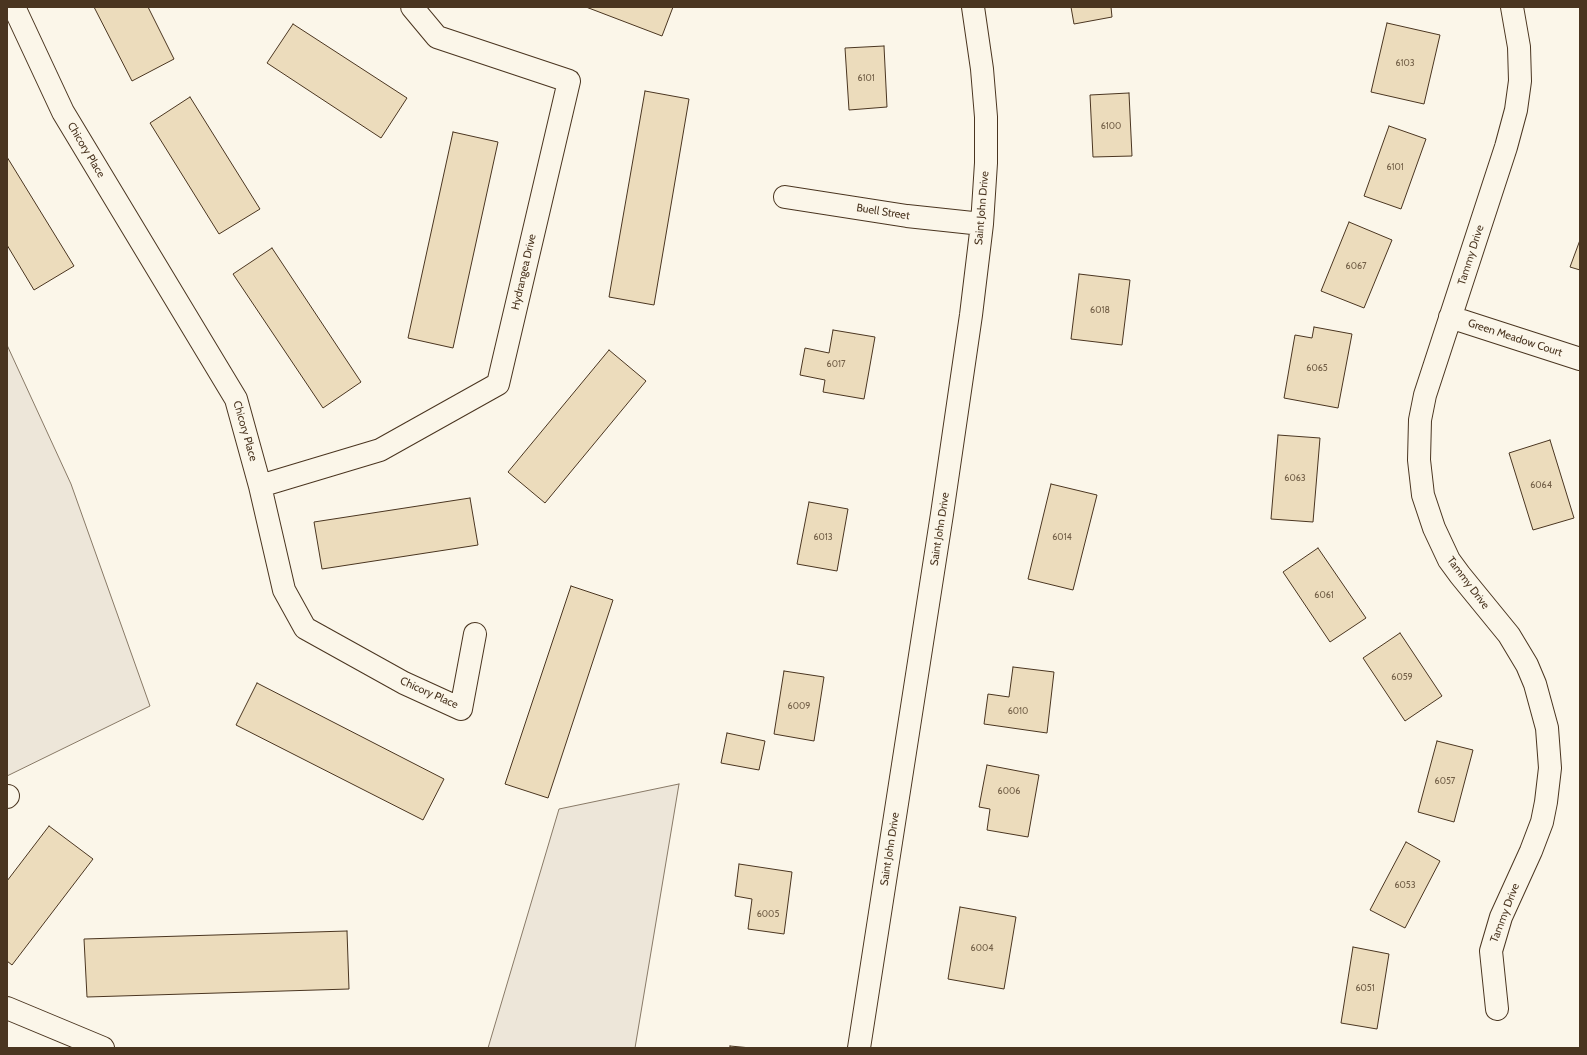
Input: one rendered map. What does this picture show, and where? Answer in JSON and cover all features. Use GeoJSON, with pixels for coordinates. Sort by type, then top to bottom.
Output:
{"type":"FeatureCollection","features":[{"type":"Feature","properties":{"kind":"street","name":"Chicory Place"},"geometry":{"type":"LineString","coordinates":[[14,7],[63,112],[236,399],[260,486],[284,590],[305,628],[404,683],[461,709],[475,634]]}},
{"type":"Feature","properties":{"kind":"street","name":"Hydrangea Drive"},"geometry":{"type":"LineString","coordinates":[[260,486],[380,450],[498,384],[569,81],[437,37],[412,7]]}},
{"type":"Feature","properties":{"kind":"street","name":"Saint John Drive"},"geometry":{"type":"LineString","coordinates":[[859,1048],[944,499],[971,315],[982,224],[986,163],[986,117],[982,69],[973,7]]}},
{"type":"Feature","properties":{"kind":"street","name":"Tammy Drive"},"geometry":{"type":"LineString","coordinates":[[1497,1009],[1491,951],[1501,917],[1542,822],[1550,768],[1548,734],[1536,684],[1528,665],[1509,635],[1449,560],[1434,528],[1423,495],[1419,460],[1420,420],[1425,395],[1506,147],[1516,110],[1520,81],[1519,47],[1512,7]]}},
{"type":"Feature","properties":{"kind":"street","name":"Buell Street"},"geometry":{"type":"LineString","coordinates":[[785,197],[907,216],[982,224]]}},
{"type":"Feature","properties":{"kind":"street","name":"Green Meadow Court"},"geometry":{"type":"LineString","coordinates":[[1450,317],[1580,359]]}},
{"type":"Feature","properties":{"kind":"street"},"geometry":{"type":"LineString","coordinates":[[7,1008],[103,1048]]}},
{"type":"Feature","properties":{"kind":"shaded area"},"geometry":{"type":"Polygon","coordinates":[[[7,345],[71,484],[150,706],[7,776],[7,345]]]}},
{"type":"Feature","properties":{"kind":"shaded area"},"geometry":{"type":"Polygon","coordinates":[[[679,784],[635,1048],[488,1048],[559,809],[679,784]]]}},
{"type":"Feature","properties":{"kind":"building"},"geometry":{"type":"Polygon","coordinates":[[[94,7],[148,7],[174,59],[132,81],[94,7]]]}},
{"type":"Feature","properties":{"kind":"building"},"geometry":{"type":"Polygon","coordinates":[[[586,7],[673,7],[662,36],[586,7]]]}},
{"type":"Feature","properties":{"kind":"building"},"geometry":{"type":"Polygon","coordinates":[[[1071,7],[1111,7],[1112,17],[1074,24],[1071,7]]]}},
{"type":"Feature","properties":{"kind":"building"},"geometry":{"type":"Polygon","coordinates":[[[1387,23],[1440,35],[1424,104],[1371,92],[1387,23]]]}},
{"type":"Feature","properties":{"kind":"building"},"geometry":{"type":"Polygon","coordinates":[[[293,24],[407,98],[381,138],[267,63],[293,24]]]}},
{"type":"Feature","properties":{"kind":"building"},"geometry":{"type":"Polygon","coordinates":[[[884,46],[887,107],[849,110],[845,48],[884,46]]]}},
{"type":"Feature","properties":{"kind":"building"},"geometry":{"type":"Polygon","coordinates":[[[645,91],[689,99],[654,305],[609,297],[645,91]]]}},
{"type":"Feature","properties":{"kind":"building"},"geometry":{"type":"Polygon","coordinates":[[[1129,93],[1132,156],[1093,157],[1090,95],[1129,93]]]}},
{"type":"Feature","properties":{"kind":"building"},"geometry":{"type":"Polygon","coordinates":[[[190,97],[260,209],[219,234],[150,123],[190,97]]]}},
{"type":"Feature","properties":{"kind":"building"},"geometry":{"type":"Polygon","coordinates":[[[1389,126],[1426,139],[1401,209],[1364,196],[1389,126]]]}},
{"type":"Feature","properties":{"kind":"building"},"geometry":{"type":"Polygon","coordinates":[[[453,132],[498,142],[453,348],[408,338],[453,132]]]}},
{"type":"Feature","properties":{"kind":"building"},"geometry":{"type":"Polygon","coordinates":[[[7,157],[74,266],[34,290],[7,245],[7,157]]]}},
{"type":"Feature","properties":{"kind":"building"},"geometry":{"type":"Polygon","coordinates":[[[1349,222],[1392,240],[1364,308],[1321,291],[1349,222]]]}},
{"type":"Feature","properties":{"kind":"building"},"geometry":{"type":"Polygon","coordinates":[[[1580,240],[1580,270],[1570,267],[1580,240]]]}},
{"type":"Feature","properties":{"kind":"building"},"geometry":{"type":"Polygon","coordinates":[[[272,248],[361,382],[323,408],[233,274],[272,248]]]}},
{"type":"Feature","properties":{"kind":"building"},"geometry":{"type":"Polygon","coordinates":[[[1079,274],[1130,280],[1122,345],[1071,339],[1079,274]]]}},
{"type":"Feature","properties":{"kind":"building"},"geometry":{"type":"Polygon","coordinates":[[[1314,327],[1352,334],[1338,408],[1284,398],[1295,335],[1312,338],[1314,327]]]}},
{"type":"Feature","properties":{"kind":"building"},"geometry":{"type":"Polygon","coordinates":[[[833,330],[875,337],[864,399],[823,392],[825,380],[800,375],[805,348],[829,353],[833,330]]]}},
{"type":"Feature","properties":{"kind":"building"},"geometry":{"type":"Polygon","coordinates":[[[609,350],[646,381],[545,503],[508,472],[609,350]]]}},
{"type":"Feature","properties":{"kind":"building"},"geometry":{"type":"Polygon","coordinates":[[[1278,435],[1320,438],[1313,522],[1271,519],[1278,435]]]}},
{"type":"Feature","properties":{"kind":"building"},"geometry":{"type":"Polygon","coordinates":[[[1550,440],[1574,518],[1533,530],[1509,453],[1550,440]]]}},
{"type":"Feature","properties":{"kind":"building"},"geometry":{"type":"Polygon","coordinates":[[[1051,484],[1097,495],[1073,590],[1028,579],[1051,484]]]}},
{"type":"Feature","properties":{"kind":"building"},"geometry":{"type":"Polygon","coordinates":[[[470,498],[478,545],[322,569],[314,522],[470,498]]]}},
{"type":"Feature","properties":{"kind":"building"},"geometry":{"type":"Polygon","coordinates":[[[809,502],[848,509],[837,571],[797,564],[809,502]]]}},
{"type":"Feature","properties":{"kind":"building"},"geometry":{"type":"Polygon","coordinates":[[[1318,548],[1366,618],[1330,642],[1283,572],[1318,548]]]}},
{"type":"Feature","properties":{"kind":"building"},"geometry":{"type":"Polygon","coordinates":[[[571,586],[613,600],[548,798],[505,784],[571,586]]]}},
{"type":"Feature","properties":{"kind":"building"},"geometry":{"type":"Polygon","coordinates":[[[1400,633],[1442,696],[1405,721],[1363,658],[1400,633]]]}},
{"type":"Feature","properties":{"kind":"building"},"geometry":{"type":"Polygon","coordinates":[[[1013,667],[1054,672],[1047,733],[984,724],[988,694],[1009,697],[1013,667]]]}},
{"type":"Feature","properties":{"kind":"building"},"geometry":{"type":"Polygon","coordinates":[[[784,671],[824,677],[814,741],[774,734],[784,671]]]}},
{"type":"Feature","properties":{"kind":"building"},"geometry":{"type":"Polygon","coordinates":[[[257,683],[444,779],[423,820],[236,725],[257,683]]]}},
{"type":"Feature","properties":{"kind":"building"},"geometry":{"type":"Polygon","coordinates":[[[727,733],[765,741],[759,770],[721,763],[727,733]]]}},
{"type":"Feature","properties":{"kind":"building"},"geometry":{"type":"Polygon","coordinates":[[[1437,741],[1473,750],[1454,822],[1418,812],[1437,741]]]}},
{"type":"Feature","properties":{"kind":"building"},"geometry":{"type":"Polygon","coordinates":[[[987,765],[1039,775],[1028,837],[987,830],[990,809],[979,807],[987,765]]]}},
{"type":"Feature","properties":{"kind":"building"},"geometry":{"type":"Polygon","coordinates":[[[49,826],[93,859],[12,965],[7,961],[7,881],[49,826]]]}},
{"type":"Feature","properties":{"kind":"building"},"geometry":{"type":"Polygon","coordinates":[[[1406,842],[1440,861],[1405,928],[1370,910],[1406,842]]]}},
{"type":"Feature","properties":{"kind":"building"},"geometry":{"type":"Polygon","coordinates":[[[739,864],[792,872],[784,934],[748,929],[752,899],[735,896],[739,864]]]}},
{"type":"Feature","properties":{"kind":"building"},"geometry":{"type":"Polygon","coordinates":[[[960,907],[1016,917],[1004,989],[948,979],[960,907]]]}},
{"type":"Feature","properties":{"kind":"building"},"geometry":{"type":"Polygon","coordinates":[[[347,931],[349,989],[87,997],[84,939],[347,931]]]}},
{"type":"Feature","properties":{"kind":"building"},"geometry":{"type":"Polygon","coordinates":[[[1353,947],[1389,954],[1377,1029],[1341,1023],[1353,947]]]}},
{"type":"Feature","properties":{"kind":"building"},"geometry":{"type":"Polygon","coordinates":[[[730,1046],[751,1048],[730,1048],[730,1046]]]}}]}
